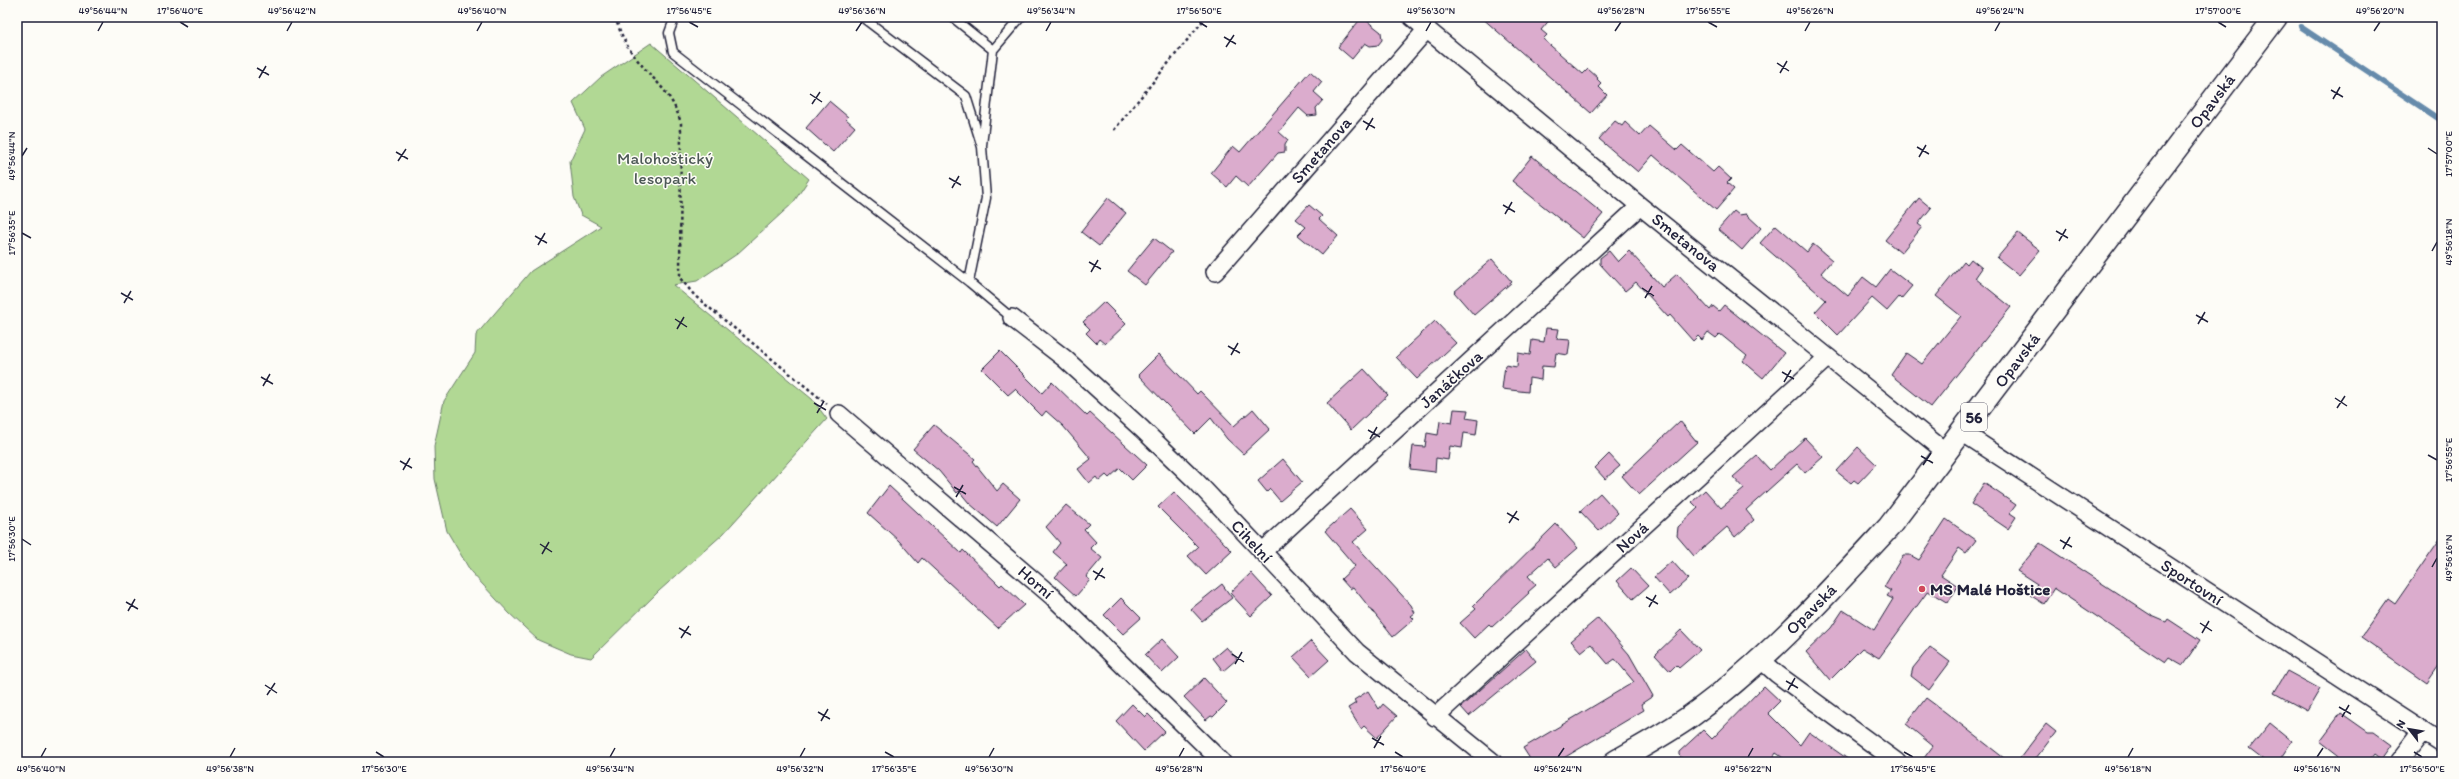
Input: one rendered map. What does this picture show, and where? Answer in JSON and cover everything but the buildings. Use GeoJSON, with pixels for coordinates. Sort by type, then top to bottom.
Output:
{"type":"FeatureCollection","features":[{"type":"Feature","properties":{"kind":"main road","name":"Opavská"},"geometry":{"type":"LineString","coordinates":[[1615,762],[1691,716],[1759,658],[1831,589],[1873,544],[1947,453],[2276,17]]}},
{"type":"Feature","properties":{"kind":"street","name":"Smetanova"},"geometry":{"type":"LineString","coordinates":[[1412,17],[1640,206],[1947,453]]}},
{"type":"Feature","properties":{"kind":"street","name":"Smetanova"},"geometry":{"type":"LineString","coordinates":[[1215,272],[1427,29]]}},
{"type":"Feature","properties":{"kind":"street","name":"Janáčkova"},"geometry":{"type":"LineString","coordinates":[[1262,552],[1640,206]]}},
{"type":"Feature","properties":{"kind":"street","name":"Cihelní"},"geometry":{"type":"LineString","coordinates":[[1012,318],[1064,358],[1116,404],[1196,481],[1357,652],[1435,717],[1493,762]]}},
{"type":"Feature","properties":{"kind":"street","name":"Nová"},"geometry":{"type":"LineString","coordinates":[[1435,717],[1828,357]]}},
{"type":"Feature","properties":{"kind":"street","name":"Horní"},"geometry":{"type":"LineString","coordinates":[[839,414],[1054,597],[1222,762]]}},
{"type":"Feature","properties":{"kind":"street","name":"Sportovní"},"geometry":{"type":"LineString","coordinates":[[1962,432],[2442,744]]}},
{"type":"Feature","properties":{"kind":"street"},"geometry":{"type":"LineString","coordinates":[[1759,658],[1777,674],[1897,762]]}},
{"type":"Feature","properties":{"kind":"street"},"geometry":{"type":"LineString","coordinates":[[2399,762],[2422,732]]}},
{"type":"Feature","properties":{"kind":"lane"},"geometry":{"type":"LineString","coordinates":[[675,17],[669,33],[673,52],[969,282],[1012,318]]}},
{"type":"Feature","properties":{"kind":"lane"},"geometry":{"type":"LineString","coordinates":[[862,17],[966,96],[982,147]]}},
{"type":"Feature","properties":{"kind":"lane"},"geometry":{"type":"LineString","coordinates":[[952,17],[993,50]]}},
{"type":"Feature","properties":{"kind":"lane"},"geometry":{"type":"LineString","coordinates":[[969,282],[986,198],[982,147],[993,50],[1021,17]]}},
{"type":"Feature","properties":{"kind":"path"},"geometry":{"type":"LineString","coordinates":[[615,17],[621,35],[636,58],[675,104],[680,123],[680,278],[695,296],[816,394]]}},
{"type":"Feature","properties":{"kind":"path"},"geometry":{"type":"LineString","coordinates":[[1114,130],[1206,17]]}},
{"type":"Feature","properties":{"kind":"green space","name":"Malohoštický lesopark"},"geometry":{"type":"Polygon","coordinates":[[[651,43],[809,179],[793,203],[737,254],[697,281],[673,285],[812,399],[827,419],[723,534],[659,591],[591,658],[571,654],[538,640],[509,613],[471,572],[447,531],[435,479],[434,446],[444,401],[475,353],[476,335],[531,271],[601,226],[581,215],[574,197],[570,161],[585,129],[573,103],[601,77],[651,43]]]}},
{"type":"Feature","properties":{"kind":"waterway"},"geometry":{"type":"LineString","coordinates":[[2301,27],[2442,121]]}},
{"type":"Feature","properties":{"kind":"place","name":"MS Malé Hoštice"},"geometry":{"type":"Point","coordinates":[1922,589]}}]}
